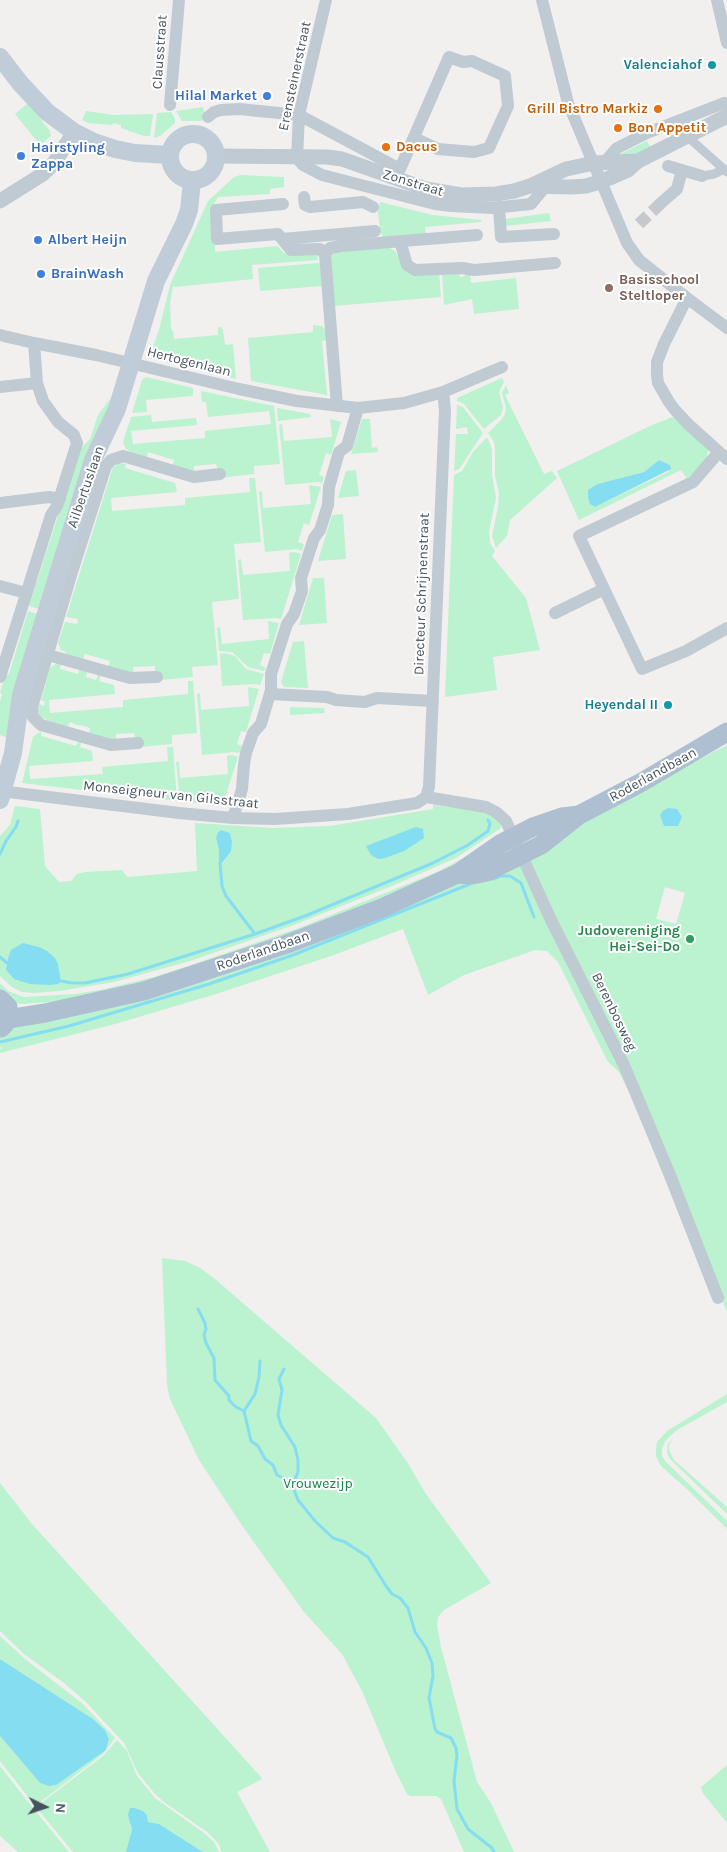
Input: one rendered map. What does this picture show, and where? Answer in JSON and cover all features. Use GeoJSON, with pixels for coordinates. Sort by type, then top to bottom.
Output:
{"type":"FeatureCollection","features":[{"type":"Feature","properties":{"kind":"main road"},"geometry":{"type":"LineString","coordinates":[[0,57],[20,83],[47,112],[74,132],[94,142],[115,149],[135,153],[169,155]]}},
{"type":"Feature","properties":{"kind":"main road"},"geometry":{"type":"LineString","coordinates":[[197,134],[211,142],[216,156],[212,171],[200,180],[192,181],[178,175],[173,170],[169,155],[176,141],[182,136],[197,134]]}},
{"type":"Feature","properties":{"kind":"main road","name":"Ailbertuslaan"},"geometry":{"type":"LineString","coordinates":[[1,794],[13,753],[21,695],[52,616],[93,460],[117,408],[156,280],[189,210],[192,181]]}},
{"type":"Feature","properties":{"kind":"main road","name":"Roderlandbaan"},"geometry":{"type":"LineString","coordinates":[[457,874],[472,875],[487,872],[522,856],[550,839],[578,815],[650,777],[727,732]]}},
{"type":"Feature","properties":{"kind":"main road","name":"Roderlandbaan"},"geometry":{"type":"LineString","coordinates":[[4,1013],[45,1013],[106,1000],[144,991],[234,962],[382,908],[457,874],[514,836],[548,821],[578,815]]}},
{"type":"Feature","properties":{"kind":"street","name":"Clausstraat"},"geometry":{"type":"LineString","coordinates":[[170,106],[179,0]]}},
{"type":"Feature","properties":{"kind":"street","name":"Erensteinerstraat"},"geometry":{"type":"LineString","coordinates":[[297,158],[299,115],[326,0]]}},
{"type":"Feature","properties":{"kind":"street"},"geometry":{"type":"LineString","coordinates":[[542,0],[568,103],[599,162],[600,182],[627,243],[635,256],[727,328]]}},
{"type":"Feature","properties":{"kind":"street"},"geometry":{"type":"LineString","coordinates":[[717,0],[727,43]]}},
{"type":"Feature","properties":{"kind":"street"},"geometry":{"type":"LineString","coordinates":[[450,57],[463,62],[472,61],[505,76],[508,106],[489,148],[474,152],[438,149],[414,138],[450,57]]}},
{"type":"Feature","properties":{"kind":"street"},"geometry":{"type":"LineString","coordinates":[[599,162],[617,148],[640,137],[724,103],[727,104]]}},
{"type":"Feature","properties":{"kind":"street","name":"Zonstraat"},"geometry":{"type":"LineString","coordinates":[[208,117],[214,112],[221,110],[239,109],[299,115],[400,169],[414,138]]}},
{"type":"Feature","properties":{"kind":"street","name":"Zonstraat"},"geometry":{"type":"LineString","coordinates":[[530,186],[586,186],[600,182],[628,170],[638,161],[727,116]]}},
{"type":"Feature","properties":{"kind":"street"},"geometry":{"type":"LineString","coordinates":[[0,201],[43,174],[54,163],[74,132]]}},
{"type":"Feature","properties":{"kind":"street"},"geometry":{"type":"LineString","coordinates":[[688,137],[726,170]]}},
{"type":"Feature","properties":{"kind":"street","name":"Zonstraat"},"geometry":{"type":"LineString","coordinates":[[216,156],[327,157],[342,160],[411,184],[462,195],[496,194],[530,186],[566,169],[599,162],[638,161]]}},
{"type":"Feature","properties":{"kind":"street","name":"Zonstraat"},"geometry":{"type":"LineString","coordinates":[[297,158],[303,165],[322,175],[435,204],[464,207],[499,207],[531,204],[546,186]]}},
{"type":"Feature","properties":{"kind":"street"},"geometry":{"type":"LineString","coordinates":[[668,166],[702,176],[726,170]]}},
{"type":"Feature","properties":{"kind":"street"},"geometry":{"type":"LineString","coordinates":[[661,203],[677,189],[682,170]]}},
{"type":"Feature","properties":{"kind":"street","name":"Zonstraat"},"geometry":{"type":"LineString","coordinates":[[376,237],[373,207],[378,190]]}},
{"type":"Feature","properties":{"kind":"street"},"geometry":{"type":"LineString","coordinates":[[304,197],[305,205],[310,207],[363,202],[373,207]]}},
{"type":"Feature","properties":{"kind":"street"},"geometry":{"type":"LineString","coordinates":[[283,204],[216,210],[218,239],[278,234],[290,250],[320,249],[325,254],[337,406]]}},
{"type":"Feature","properties":{"kind":"street"},"geometry":{"type":"LineString","coordinates":[[499,207],[501,236],[554,234]]}},
{"type":"Feature","properties":{"kind":"street"},"geometry":{"type":"LineString","coordinates":[[282,238],[376,237],[400,241],[476,235]]}},
{"type":"Feature","properties":{"kind":"street"},"geometry":{"type":"LineString","coordinates":[[325,254],[330,248],[376,237]]}},
{"type":"Feature","properties":{"kind":"street"},"geometry":{"type":"LineString","coordinates":[[400,241],[407,265],[415,270],[462,268],[474,270],[555,263]]}},
{"type":"Feature","properties":{"kind":"street"},"geometry":{"type":"LineString","coordinates":[[687,298],[664,344],[658,362],[657,375],[662,390],[675,410],[723,455],[693,482],[579,536],[642,669],[686,650],[727,628]]}},
{"type":"Feature","properties":{"kind":"street","name":"Hertogenlaan"},"geometry":{"type":"LineString","coordinates":[[0,335],[96,355],[239,390],[297,401],[358,408],[404,404],[443,392],[502,367]]}},
{"type":"Feature","properties":{"kind":"street"},"geometry":{"type":"LineString","coordinates":[[0,387],[37,383],[34,343]]}},
{"type":"Feature","properties":{"kind":"street","name":"Ailbertuslaan"},"geometry":{"type":"LineString","coordinates":[[0,677],[51,515],[60,499],[77,443],[74,435],[58,422],[49,411],[43,401],[37,383]]}},
{"type":"Feature","properties":{"kind":"street","name":"Directeur Schrijnenstraat"},"geometry":{"type":"LineString","coordinates":[[426,797],[429,787],[433,701],[445,410],[443,392]]}},
{"type":"Feature","properties":{"kind":"street"},"geometry":{"type":"LineString","coordinates":[[233,818],[242,789],[246,753],[253,733],[261,724],[270,694],[271,674],[287,624],[294,614],[302,591],[301,578],[314,538],[320,530],[328,505],[328,487],[339,452],[347,446],[358,408]]}},
{"type":"Feature","properties":{"kind":"street","name":"Ailbertuslaan"},"geometry":{"type":"LineString","coordinates":[[138,743],[111,745],[37,723],[33,717],[32,708],[48,655],[52,616],[106,466],[111,460],[123,456],[194,477],[220,474]]}},
{"type":"Feature","properties":{"kind":"street"},"geometry":{"type":"LineString","coordinates":[[0,503],[49,498],[60,499]]}},
{"type":"Feature","properties":{"kind":"street"},"geometry":{"type":"LineString","coordinates":[[0,586],[26,593]]}},
{"type":"Feature","properties":{"kind":"street"},"geometry":{"type":"LineString","coordinates":[[555,613],[604,590]]}},
{"type":"Feature","properties":{"kind":"street"},"geometry":{"type":"LineString","coordinates":[[48,655],[130,678],[157,677]]}},
{"type":"Feature","properties":{"kind":"street"},"geometry":{"type":"LineString","coordinates":[[270,694],[327,697],[336,700],[365,702],[377,698],[433,701]]}},
{"type":"Feature","properties":{"kind":"street","name":"Monseigneur van Gilsstraat"},"geometry":{"type":"LineString","coordinates":[[1,794],[233,818],[284,819],[339,815],[417,803],[426,797]]}},
{"type":"Feature","properties":{"kind":"street","name":"Berenbosweg"},"geometry":{"type":"LineString","coordinates":[[426,797],[491,809],[506,821],[551,920],[624,1066],[670,1175],[718,1298]]}},
{"type":"Feature","properties":{"kind":"green space"},"geometry":{"type":"Polygon","coordinates":[[[28,103],[50,131],[51,136],[40,145],[15,114],[28,103]]]}},
{"type":"Feature","properties":{"kind":"green space"},"geometry":{"type":"Polygon","coordinates":[[[203,107],[205,116],[201,121],[182,121],[176,111],[203,107]]]}},
{"type":"Feature","properties":{"kind":"green space"},"geometry":{"type":"Polygon","coordinates":[[[86,111],[113,115],[153,114],[150,136],[144,136],[121,128],[121,125],[113,123],[112,125],[88,123],[82,120],[86,111]]]}},
{"type":"Feature","properties":{"kind":"green space"},"geometry":{"type":"Polygon","coordinates":[[[171,112],[175,118],[175,123],[160,136],[154,138],[157,113],[171,112]]]}},
{"type":"Feature","properties":{"kind":"green space"},"geometry":{"type":"Polygon","coordinates":[[[647,141],[651,149],[636,157],[612,158],[647,141]]]}},
{"type":"Feature","properties":{"kind":"green space"},"geometry":{"type":"Polygon","coordinates":[[[240,175],[284,177],[284,187],[270,189],[270,194],[218,197],[214,204],[215,252],[277,246],[284,253],[317,254],[318,260],[252,265],[253,279],[173,286],[170,303],[171,329],[174,339],[218,335],[218,327],[221,327],[225,345],[233,344],[236,379],[149,358],[159,330],[170,285],[208,201],[233,178],[240,175]]]}},
{"type":"Feature","properties":{"kind":"green space"},"geometry":{"type":"Polygon","coordinates":[[[380,202],[433,215],[481,220],[481,222],[425,227],[426,235],[383,237],[380,231],[378,212],[380,202]]]}},
{"type":"Feature","properties":{"kind":"green space"},"geometry":{"type":"Polygon","coordinates":[[[549,213],[551,221],[506,226],[505,219],[549,213]]]}},
{"type":"Feature","properties":{"kind":"green space"},"geometry":{"type":"Polygon","coordinates":[[[388,247],[395,251],[408,273],[439,272],[441,297],[333,306],[329,257],[335,252],[388,247]]]}},
{"type":"Feature","properties":{"kind":"green space"},"geometry":{"type":"Polygon","coordinates":[[[320,263],[322,286],[260,291],[258,268],[320,263]]]}},
{"type":"Feature","properties":{"kind":"green space"},"geometry":{"type":"Polygon","coordinates":[[[464,270],[470,272],[471,283],[516,278],[519,309],[474,314],[472,299],[444,305],[442,272],[459,272],[460,277],[465,276],[464,270]]]}},
{"type":"Feature","properties":{"kind":"green space"},"geometry":{"type":"Polygon","coordinates":[[[313,325],[322,326],[326,331],[326,340],[322,341],[327,395],[251,381],[248,338],[313,332],[313,325]]]}},
{"type":"Feature","properties":{"kind":"green space"},"geometry":{"type":"Polygon","coordinates":[[[146,377],[193,388],[193,396],[146,400],[147,412],[132,413],[142,380],[146,377]]]}},
{"type":"Feature","properties":{"kind":"green space"},"geometry":{"type":"Polygon","coordinates":[[[502,378],[504,382],[499,392],[503,408],[501,415],[484,429],[463,403],[457,401],[457,398],[502,378]]]}},
{"type":"Feature","properties":{"kind":"green space"},"geometry":{"type":"Polygon","coordinates":[[[506,385],[509,393],[505,395],[544,474],[552,471],[557,478],[510,520],[507,536],[496,548],[492,536],[499,493],[495,476],[494,442],[488,433],[505,414],[506,407],[502,393],[506,385]]]}},
{"type":"Feature","properties":{"kind":"green space"},"geometry":{"type":"Polygon","coordinates":[[[116,386],[42,610],[29,606],[28,602],[33,584],[37,581],[79,450],[90,439],[98,415],[113,395],[116,386]]]}},
{"type":"Feature","properties":{"kind":"green space"},"geometry":{"type":"Polygon","coordinates":[[[201,391],[274,406],[280,464],[254,466],[254,474],[220,478],[216,464],[194,466],[194,471],[172,467],[174,460],[148,452],[146,459],[128,454],[130,451],[126,449],[123,442],[131,417],[151,415],[152,422],[196,418],[197,425],[131,431],[133,444],[205,438],[205,431],[271,424],[269,411],[208,417],[206,402],[202,402],[201,391]]]}},
{"type":"Feature","properties":{"kind":"green space"},"geometry":{"type":"Polygon","coordinates":[[[457,405],[463,407],[483,433],[460,468],[454,471],[456,434],[468,434],[467,427],[456,429],[457,405]]]}},
{"type":"Feature","properties":{"kind":"green space"},"geometry":{"type":"Polygon","coordinates":[[[277,408],[310,414],[311,417],[278,421],[277,408]]]}},
{"type":"Feature","properties":{"kind":"green space"},"geometry":{"type":"Polygon","coordinates":[[[675,417],[708,448],[707,458],[687,479],[681,470],[579,520],[557,471],[652,425],[675,417]],[[659,460],[644,472],[622,478],[595,507],[668,472],[670,465],[659,460]]]}},
{"type":"Feature","properties":{"kind":"green space"},"geometry":{"type":"Polygon","coordinates":[[[330,419],[341,422],[331,455],[326,453],[319,475],[324,477],[322,483],[285,485],[279,425],[282,424],[284,441],[332,437],[330,419]]]}},
{"type":"Feature","properties":{"kind":"green space"},"geometry":{"type":"Polygon","coordinates":[[[362,419],[370,419],[372,448],[377,447],[378,452],[351,454],[362,419]]]}},
{"type":"Feature","properties":{"kind":"green space"},"geometry":{"type":"Polygon","coordinates":[[[486,438],[492,450],[492,475],[496,498],[489,531],[490,543],[495,551],[492,556],[526,598],[540,650],[493,657],[497,690],[445,697],[454,475],[462,471],[473,452],[486,438]]]}},
{"type":"Feature","properties":{"kind":"green space"},"geometry":{"type":"Polygon","coordinates":[[[119,463],[126,464],[125,468],[175,483],[177,492],[111,498],[112,511],[185,505],[185,498],[250,492],[249,478],[255,478],[261,542],[234,544],[239,599],[212,602],[218,665],[192,667],[193,677],[160,680],[155,673],[155,666],[133,667],[134,675],[108,668],[110,661],[85,654],[83,660],[65,655],[66,652],[61,650],[58,643],[65,622],[77,624],[78,619],[66,617],[113,467],[119,463]]]}},
{"type":"Feature","properties":{"kind":"green space"},"geometry":{"type":"Polygon","coordinates":[[[356,470],[359,496],[338,498],[346,471],[356,470]]]}},
{"type":"Feature","properties":{"kind":"green space"},"geometry":{"type":"Polygon","coordinates":[[[309,485],[321,487],[309,525],[304,523],[298,542],[304,544],[302,551],[297,549],[265,552],[259,492],[262,491],[263,508],[311,504],[309,485]]]}},
{"type":"Feature","properties":{"kind":"green space"},"geometry":{"type":"Polygon","coordinates":[[[343,514],[346,559],[318,561],[332,515],[343,514]]]}},
{"type":"Feature","properties":{"kind":"green space"},"geometry":{"type":"Polygon","coordinates":[[[289,553],[301,554],[281,619],[243,620],[238,560],[241,559],[243,575],[290,571],[289,553]]]}},
{"type":"Feature","properties":{"kind":"green space"},"geometry":{"type":"Polygon","coordinates":[[[313,578],[324,578],[327,623],[299,625],[313,578]]]}},
{"type":"Feature","properties":{"kind":"green space"},"geometry":{"type":"Polygon","coordinates":[[[28,611],[40,615],[8,738],[0,735],[0,702],[2,695],[0,692],[5,676],[9,674],[28,611]]]}},
{"type":"Feature","properties":{"kind":"green space"},"geometry":{"type":"Polygon","coordinates":[[[268,621],[279,623],[270,654],[264,653],[260,665],[266,668],[264,671],[248,667],[232,652],[219,651],[217,628],[220,627],[222,644],[269,639],[268,621]]]}},
{"type":"Feature","properties":{"kind":"green space"},"geometry":{"type":"Polygon","coordinates":[[[304,641],[308,688],[284,687],[281,682],[293,642],[304,641]]]}},
{"type":"Feature","properties":{"kind":"green space"},"geometry":{"type":"Polygon","coordinates":[[[224,653],[235,656],[246,669],[264,674],[260,685],[222,686],[220,654],[224,653]]]}},
{"type":"Feature","properties":{"kind":"green space"},"geometry":{"type":"Polygon","coordinates":[[[57,663],[61,664],[60,669],[78,674],[80,667],[88,670],[86,677],[96,680],[99,673],[101,674],[99,681],[114,685],[115,694],[49,700],[50,713],[123,707],[123,700],[188,694],[188,681],[193,681],[197,733],[172,735],[172,744],[140,747],[134,733],[116,734],[116,738],[113,741],[89,735],[90,728],[70,722],[67,728],[46,723],[47,720],[40,716],[39,704],[44,706],[45,702],[41,700],[50,668],[57,663]]]}},
{"type":"Feature","properties":{"kind":"green space"},"geometry":{"type":"Polygon","coordinates":[[[248,687],[259,689],[246,732],[241,731],[237,744],[242,746],[239,753],[202,755],[197,694],[200,693],[201,710],[249,706],[248,687]]]}},
{"type":"Feature","properties":{"kind":"green space"},"geometry":{"type":"Polygon","coordinates":[[[290,707],[324,708],[325,713],[290,715],[290,707]]]}},
{"type":"Feature","properties":{"kind":"green space"},"geometry":{"type":"Polygon","coordinates":[[[41,731],[41,736],[76,746],[79,740],[82,741],[80,747],[92,751],[93,761],[29,766],[30,779],[103,774],[102,767],[168,761],[167,747],[173,747],[177,801],[22,783],[33,737],[41,731]]]}},
{"type":"Feature","properties":{"kind":"green space"},"geometry":{"type":"Polygon","coordinates":[[[727,745],[727,1312],[681,1197],[526,859],[618,802],[727,745]],[[665,887],[656,919],[676,924],[685,893],[665,887]]]}},
{"type":"Feature","properties":{"kind":"green space"},"geometry":{"type":"Polygon","coordinates":[[[227,756],[238,757],[223,804],[220,806],[180,801],[176,762],[179,761],[180,778],[228,774],[227,756]]]}},
{"type":"Feature","properties":{"kind":"green space"},"geometry":{"type":"Polygon","coordinates":[[[433,805],[488,812],[502,824],[501,828],[456,858],[392,886],[291,926],[190,961],[114,982],[34,993],[22,992],[12,987],[0,976],[0,836],[10,825],[15,806],[40,809],[45,866],[59,882],[71,881],[77,874],[85,872],[122,870],[127,877],[197,871],[195,823],[272,828],[330,826],[433,809],[433,805]],[[221,830],[216,838],[219,860],[224,862],[225,831],[221,830]],[[8,958],[6,970],[14,979],[49,985],[61,981],[58,964],[8,958]]]}},
{"type":"Feature","properties":{"kind":"green space"},"geometry":{"type":"Polygon","coordinates":[[[506,830],[508,836],[457,869],[207,966],[66,1001],[20,1004],[15,1003],[0,992],[0,983],[8,991],[24,997],[75,994],[154,977],[299,928],[437,872],[469,855],[506,830]]]}},
{"type":"Feature","properties":{"kind":"green space"},"geometry":{"type":"Polygon","coordinates":[[[519,860],[546,922],[562,945],[632,1090],[707,1275],[704,1277],[633,1100],[619,1072],[608,1062],[558,962],[547,951],[535,950],[464,975],[428,995],[403,929],[331,956],[216,994],[115,1024],[0,1053],[0,1049],[3,1048],[0,1047],[0,1035],[17,1021],[92,1008],[146,996],[201,979],[344,928],[458,880],[485,875],[519,860]]]}},
{"type":"Feature","properties":{"kind":"green space","name":"Vrouwezijp"},"geometry":{"type":"Polygon","coordinates":[[[162,1258],[185,1261],[200,1268],[215,1279],[376,1418],[407,1462],[426,1494],[491,1583],[444,1610],[438,1617],[437,1625],[441,1647],[477,1782],[491,1803],[514,1852],[495,1852],[492,1847],[476,1836],[494,1852],[464,1852],[441,1799],[436,1796],[410,1796],[407,1794],[362,1691],[342,1654],[304,1612],[243,1527],[199,1460],[170,1399],[167,1385],[162,1258]]]}},
{"type":"Feature","properties":{"kind":"green space"},"geometry":{"type":"Polygon","coordinates":[[[727,1394],[727,1402],[677,1430],[665,1441],[662,1456],[727,1521],[727,1529],[661,1466],[656,1456],[656,1449],[657,1442],[667,1431],[727,1394]]]}},
{"type":"Feature","properties":{"kind":"green space"},"geometry":{"type":"Polygon","coordinates":[[[673,1438],[669,1445],[669,1450],[674,1460],[727,1507],[727,1514],[670,1459],[667,1453],[668,1444],[673,1438]]]}},
{"type":"Feature","properties":{"kind":"green space"},"geometry":{"type":"Polygon","coordinates":[[[0,1483],[32,1524],[260,1776],[262,1779],[237,1792],[270,1852],[221,1852],[219,1844],[207,1832],[155,1794],[138,1773],[124,1743],[86,1702],[64,1683],[24,1654],[0,1631],[0,1483]]]}},
{"type":"Feature","properties":{"kind":"green space"},"geometry":{"type":"Polygon","coordinates":[[[0,1636],[25,1659],[83,1704],[115,1738],[106,1750],[109,1739],[105,1730],[93,1719],[0,1659],[0,1636]]]}},
{"type":"Feature","properties":{"kind":"green space"},"geometry":{"type":"Polygon","coordinates":[[[0,1736],[40,1783],[53,1786],[106,1750],[35,1806],[0,1761],[0,1736]]]}},
{"type":"Feature","properties":{"kind":"green space"},"geometry":{"type":"Polygon","coordinates":[[[117,1740],[127,1751],[137,1776],[155,1798],[204,1833],[214,1842],[219,1852],[203,1852],[159,1824],[148,1822],[147,1815],[143,1811],[130,1825],[132,1834],[126,1852],[73,1852],[36,1807],[103,1756],[117,1740]]]}},
{"type":"Feature","properties":{"kind":"green space"},"geometry":{"type":"Polygon","coordinates":[[[727,1765],[727,1823],[702,1792],[701,1787],[727,1765]]]}},
{"type":"Feature","properties":{"kind":"green space"},"geometry":{"type":"Polygon","coordinates":[[[0,1766],[69,1852],[18,1852],[0,1836],[0,1766]]]}},
{"type":"Feature","properties":{"kind":"water"},"geometry":{"type":"Polygon","coordinates":[[[659,460],[670,465],[671,469],[595,507],[590,504],[588,490],[598,484],[644,472],[659,460]]]}},
{"type":"Feature","properties":{"kind":"water"},"geometry":{"type":"Polygon","coordinates":[[[668,808],[677,809],[682,817],[678,826],[664,826],[660,815],[668,808]]]}},
{"type":"Feature","properties":{"kind":"water"},"geometry":{"type":"Polygon","coordinates":[[[416,827],[423,829],[424,838],[404,851],[378,859],[371,855],[366,846],[416,827]]]}},
{"type":"Feature","properties":{"kind":"water"},"geometry":{"type":"Polygon","coordinates":[[[221,830],[230,833],[232,842],[231,851],[222,863],[219,863],[219,850],[216,838],[221,830]]]}},
{"type":"Feature","properties":{"kind":"water"},"geometry":{"type":"Polygon","coordinates":[[[23,943],[39,947],[55,958],[61,981],[58,984],[30,984],[14,979],[6,970],[11,950],[23,943]]]}},
{"type":"Feature","properties":{"kind":"water"},"geometry":{"type":"Polygon","coordinates":[[[0,1659],[93,1719],[105,1730],[109,1739],[106,1750],[56,1785],[49,1786],[40,1783],[0,1736],[0,1659]]]}},
{"type":"Feature","properties":{"kind":"water"},"geometry":{"type":"Polygon","coordinates":[[[130,1808],[143,1811],[147,1815],[148,1822],[159,1824],[203,1852],[126,1852],[132,1830],[128,1815],[130,1808]]]}},
{"type":"Feature","properties":{"kind":"waterway"},"geometry":{"type":"LineString","coordinates":[[61,981],[85,983],[128,974],[255,934],[305,916],[433,863],[468,845],[488,831],[490,824],[488,820]]}},
{"type":"Feature","properties":{"kind":"waterway"},"geometry":{"type":"LineString","coordinates":[[0,854],[18,821]]}},
{"type":"Feature","properties":{"kind":"waterway"},"geometry":{"type":"LineString","coordinates":[[220,863],[222,886],[226,896],[255,934]]}},
{"type":"Feature","properties":{"kind":"waterway"},"geometry":{"type":"LineString","coordinates":[[493,879],[500,876],[510,876],[521,883],[534,917]]}},
{"type":"Feature","properties":{"kind":"waterway"},"geometry":{"type":"LineString","coordinates":[[0,1042],[69,1026],[209,984],[293,955],[470,884]]}},
{"type":"Feature","properties":{"kind":"waterway"},"geometry":{"type":"LineString","coordinates":[[0,957],[7,963]]}},
{"type":"Feature","properties":{"kind":"waterway","name":"Vrouwezijp"},"geometry":{"type":"LineString","coordinates":[[198,1309],[205,1323],[204,1335],[206,1343],[214,1358],[215,1380],[229,1396],[229,1400],[236,1407],[244,1411],[251,1441],[258,1446],[265,1459],[273,1465],[277,1475],[291,1482],[298,1500],[315,1521],[333,1538],[345,1542],[368,1557],[392,1594],[400,1598],[408,1608],[415,1632],[426,1648],[432,1663],[433,1676],[429,1698],[435,1729],[437,1732],[451,1738],[456,1748],[454,1781],[457,1809],[468,1829],[492,1848],[494,1852]]}},
{"type":"Feature","properties":{"kind":"waterway"},"geometry":{"type":"LineString","coordinates":[[244,1411],[255,1394],[260,1361]]}},
{"type":"Feature","properties":{"kind":"waterway"},"geometry":{"type":"LineString","coordinates":[[284,1369],[279,1379],[282,1390],[278,1415],[281,1425],[295,1447],[298,1460],[298,1472],[293,1484]]}},
{"type":"Feature","properties":{"kind":"tunnel"},"geometry":{"type":"LineString","coordinates":[[639,224],[661,203]]}},
{"type":"Feature","properties":{"kind":"place","name":"Valenciahof"},"geometry":{"type":"Point","coordinates":[712,65]}},
{"type":"Feature","properties":{"kind":"place","name":"Hilal Market"},"geometry":{"type":"Point","coordinates":[267,96]}},
{"type":"Feature","properties":{"kind":"place","name":"Grill Bistro Markiz"},"geometry":{"type":"Point","coordinates":[658,109]}},
{"type":"Feature","properties":{"kind":"place","name":"Bon Appetit"},"geometry":{"type":"Point","coordinates":[618,128]}},
{"type":"Feature","properties":{"kind":"place","name":"Dacus"},"geometry":{"type":"Point","coordinates":[386,147]}},
{"type":"Feature","properties":{"kind":"place","name":"Hairstyling Zappa"},"geometry":{"type":"Point","coordinates":[21,156]}},
{"type":"Feature","properties":{"kind":"place","name":"Albert Heijn"},"geometry":{"type":"Point","coordinates":[38,240]}},
{"type":"Feature","properties":{"kind":"place","name":"BrainWash"},"geometry":{"type":"Point","coordinates":[41,274]}},
{"type":"Feature","properties":{"kind":"place","name":"Basisschool Steltloper"},"geometry":{"type":"Point","coordinates":[609,288]}},
{"type":"Feature","properties":{"kind":"place","name":"Heyendal II"},"geometry":{"type":"Point","coordinates":[668,705]}},
{"type":"Feature","properties":{"kind":"place","name":"Judovereniging Hei-Sei-Do"},"geometry":{"type":"Point","coordinates":[690,939]}}]}
